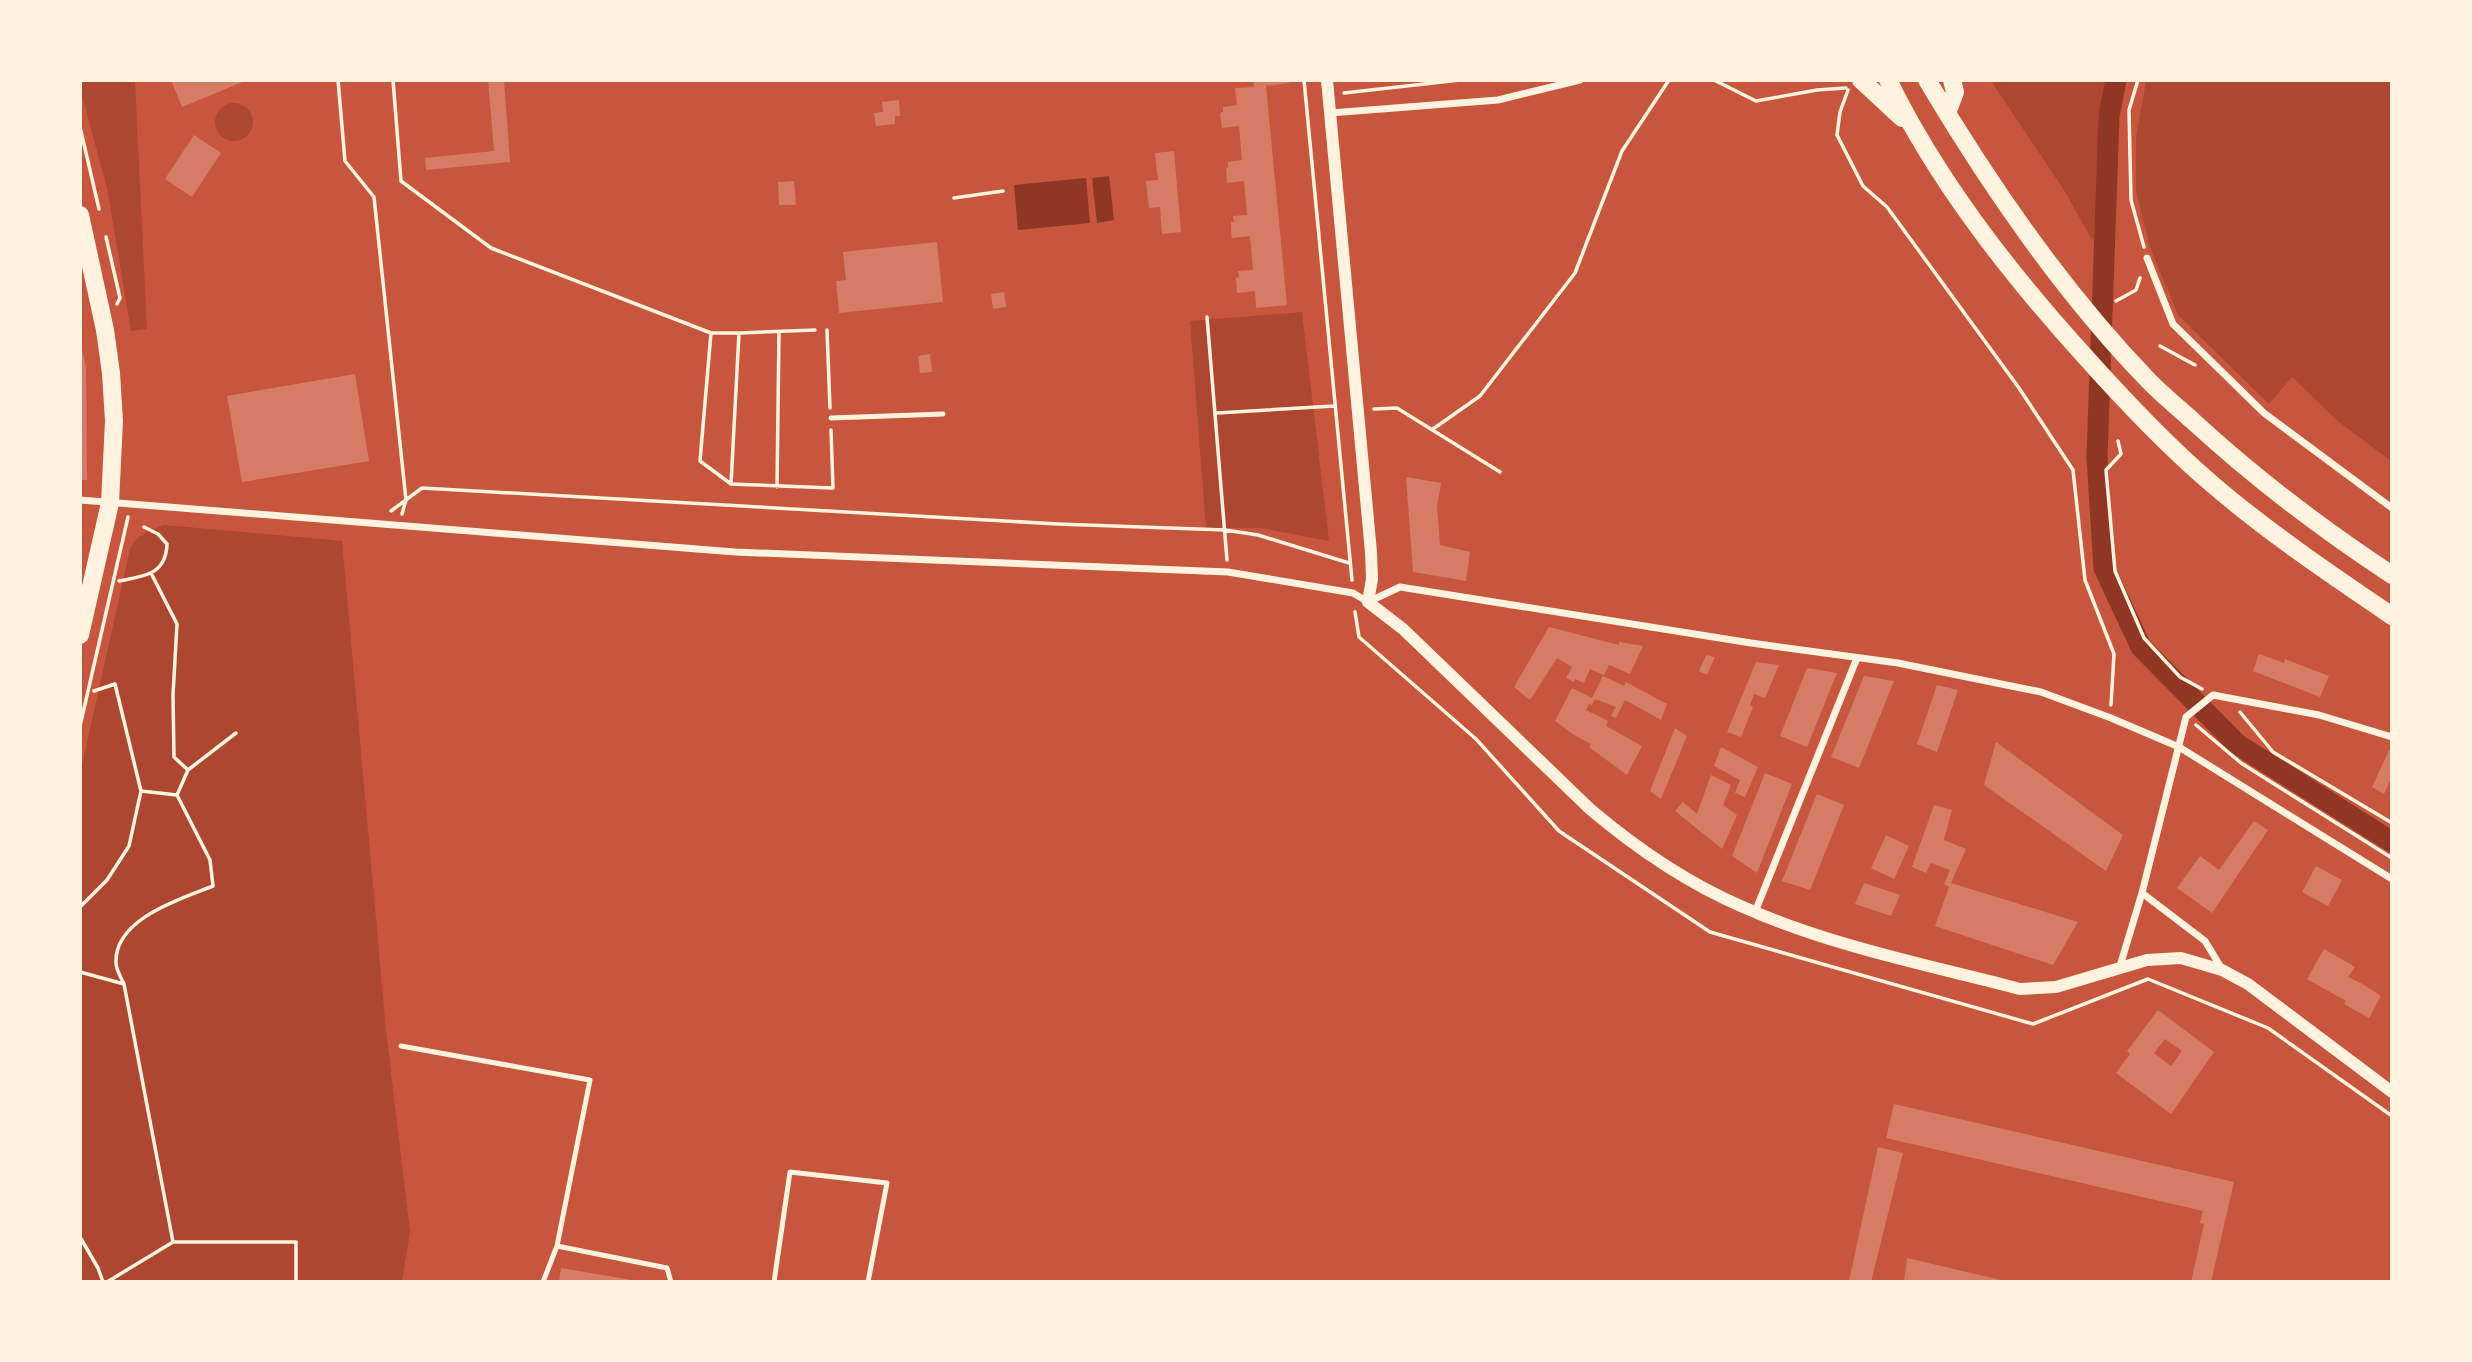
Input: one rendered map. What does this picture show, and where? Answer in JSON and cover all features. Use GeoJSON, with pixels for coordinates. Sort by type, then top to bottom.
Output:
{"type":"FeatureCollection","features":[{"type":"Feature","properties":{"kind":"main road"},"geometry":{"type":"LineString","coordinates":[[1888,80],[1914,129],[1967,212],[2029,295],[2128,405],[2212,484],[2312,561],[2392,615]]}},
{"type":"Feature","properties":{"kind":"main road"},"geometry":{"type":"LineString","coordinates":[[1927,80],[2019,221],[2077,300],[2148,380],[2246,470],[2349,547],[2392,575]]}},
{"type":"Feature","properties":{"kind":"main road"},"geometry":{"type":"LineString","coordinates":[[1947,113],[1955,92],[1952,80]]}},
{"type":"Feature","properties":{"kind":"main road"},"geometry":{"type":"LineString","coordinates":[[1854,84],[1914,129]]}},
{"type":"Feature","properties":{"kind":"main road"},"geometry":{"type":"LineString","coordinates":[[80,215],[105,330],[114,421],[110,503],[80,635]]}},
{"type":"Feature","properties":{"kind":"street"},"geometry":{"type":"LineString","coordinates":[[1327,80],[1371,552],[1372,579],[1368,602]]}},
{"type":"Feature","properties":{"kind":"street"},"geometry":{"type":"LineString","coordinates":[[1330,113],[1498,100],[1580,80]]}},
{"type":"Feature","properties":{"kind":"street"},"geometry":{"type":"LineString","coordinates":[[2147,258],[2173,324],[2264,413],[2392,508]]}},
{"type":"Feature","properties":{"kind":"street"},"geometry":{"type":"LineString","coordinates":[[80,500],[735,552],[1228,572],[1353,593],[1403,629],[1590,809],[1621,835],[1679,873],[1755,912],[1812,934],[2020,989],[2056,987],[2120,966],[2147,960],[2181,958],[2222,970],[2248,984],[2392,1092]]}},
{"type":"Feature","properties":{"kind":"street"},"geometry":{"type":"LineString","coordinates":[[1368,602],[1400,587],[1608,621],[1898,663],[2041,692],[2179,747],[2392,879]]}},
{"type":"Feature","properties":{"kind":"street"},"geometry":{"type":"LineString","coordinates":[[1755,912],[1857,658]]}},
{"type":"Feature","properties":{"kind":"street"},"geometry":{"type":"LineString","coordinates":[[2120,966],[2142,893],[2186,717],[2213,695],[2319,715],[2392,737]]}},
{"type":"Feature","properties":{"kind":"street"},"geometry":{"type":"LineString","coordinates":[[2142,893],[2205,941],[2222,970]]}},
{"type":"Feature","properties":{"kind":"lane"},"geometry":{"type":"LineString","coordinates":[[831,418],[943,414]]}},
{"type":"Feature","properties":{"kind":"lane"},"geometry":{"type":"LineString","coordinates":[[401,1046],[590,1080],[557,1246],[543,1282]]}},
{"type":"Feature","properties":{"kind":"lane"},"geometry":{"type":"LineString","coordinates":[[774,1282],[790,1172],[887,1183],[868,1282]]}},
{"type":"Feature","properties":{"kind":"lane"},"geometry":{"type":"LineString","coordinates":[[557,1246],[667,1268],[671,1282]]}},
{"type":"Feature","properties":{"kind":"path"},"geometry":{"type":"LineString","coordinates":[[338,80],[345,161],[374,197],[406,500],[398,526]]}},
{"type":"Feature","properties":{"kind":"path"},"geometry":{"type":"LineString","coordinates":[[393,80],[401,181],[491,248],[711,333],[815,330]]}},
{"type":"Feature","properties":{"kind":"path"},"geometry":{"type":"LineString","coordinates":[[388,514],[422,488],[1058,524],[1225,530],[1258,535],[1349,563],[1304,80]]}},
{"type":"Feature","properties":{"kind":"path"},"geometry":{"type":"LineString","coordinates":[[1339,93],[1460,80]]}},
{"type":"Feature","properties":{"kind":"path"},"geometry":{"type":"LineString","coordinates":[[1433,429],[1480,396],[1575,273],[1622,151],[1669,80]]}},
{"type":"Feature","properties":{"kind":"path"},"geometry":{"type":"LineString","coordinates":[[1714,80],[1756,101],[1854,84]]}},
{"type":"Feature","properties":{"kind":"path"},"geometry":{"type":"LineString","coordinates":[[2116,301],[2136,290],[2147,258],[2131,200],[2129,110],[2138,80]]}},
{"type":"Feature","properties":{"kind":"path"},"geometry":{"type":"LineString","coordinates":[[1854,84],[1840,112],[1837,135],[1863,186],[1887,207],[2020,388],[2073,470],[2085,580],[2114,654],[2111,718]]}},
{"type":"Feature","properties":{"kind":"path"},"geometry":{"type":"LineString","coordinates":[[954,198],[1003,191]]}},
{"type":"Feature","properties":{"kind":"path"},"geometry":{"type":"LineString","coordinates":[[1207,317],[1228,572]]}},
{"type":"Feature","properties":{"kind":"path"},"geometry":{"type":"LineString","coordinates":[[711,333],[700,461],[731,484],[834,488],[827,330]]}},
{"type":"Feature","properties":{"kind":"path"},"geometry":{"type":"LineString","coordinates":[[776,487],[779,332]]}},
{"type":"Feature","properties":{"kind":"path"},"geometry":{"type":"LineString","coordinates":[[731,484],[739,333]]}},
{"type":"Feature","properties":{"kind":"path"},"geometry":{"type":"LineString","coordinates":[[1217,413],[1335,406],[1397,408],[1500,472]]}},
{"type":"Feature","properties":{"kind":"path"},"geometry":{"type":"LineString","coordinates":[[2118,441],[2121,454],[2106,470],[2115,571],[2144,638],[2180,677],[2213,695]]}},
{"type":"Feature","properties":{"kind":"path"},"geometry":{"type":"LineString","coordinates":[[80,726],[128,519]]}},
{"type":"Feature","properties":{"kind":"path"},"geometry":{"type":"LineString","coordinates":[[119,581],[152,575],[167,556],[167,544],[158,534],[144,527]]}},
{"type":"Feature","properties":{"kind":"path"},"geometry":{"type":"LineString","coordinates":[[152,575],[177,624],[173,695],[174,757],[188,770]]}},
{"type":"Feature","properties":{"kind":"path"},"geometry":{"type":"LineString","coordinates":[[1355,616],[1359,637],[1476,739],[1559,831],[1710,932],[2033,1024],[2148,979],[2268,1028],[2392,1116]]}},
{"type":"Feature","properties":{"kind":"path"},"geometry":{"type":"LineString","coordinates":[[80,907],[107,880],[129,846],[141,791],[115,684],[94,691]]}},
{"type":"Feature","properties":{"kind":"path"},"geometry":{"type":"LineString","coordinates":[[2227,698],[2273,752],[2392,823]]}},
{"type":"Feature","properties":{"kind":"path"},"geometry":{"type":"LineString","coordinates":[[2186,717],[2241,763],[2392,858]]}},
{"type":"Feature","properties":{"kind":"path"},"geometry":{"type":"LineString","coordinates":[[177,795],[188,770],[236,733]]}},
{"type":"Feature","properties":{"kind":"path"},"geometry":{"type":"LineString","coordinates":[[141,791],[177,795]]}},
{"type":"Feature","properties":{"kind":"path"},"geometry":{"type":"LineString","coordinates":[[173,1242],[124,984],[116,964],[123,935],[161,906],[213,886],[210,860],[177,795]]}},
{"type":"Feature","properties":{"kind":"path"},"geometry":{"type":"LineString","coordinates":[[80,972],[124,984]]}},
{"type":"Feature","properties":{"kind":"path"},"geometry":{"type":"LineString","coordinates":[[80,1237],[105,1282],[173,1242],[296,1242],[296,1282]]}},
{"type":"Feature","properties":{"kind":"shaded area"},"geometry":{"type":"Polygon","coordinates":[[[80,81],[135,81],[147,329],[131,331],[107,188],[80,81]]]}},
{"type":"Feature","properties":{"kind":"shaded area"},"geometry":{"type":"Polygon","coordinates":[[[1991,81],[2107,81],[2103,106],[2102,214],[2096,236],[2092,240],[2064,190],[1991,81]]]}},
{"type":"Feature","properties":{"kind":"shaded area"},"geometry":{"type":"Polygon","coordinates":[[[2146,81],[2391,81],[2391,461],[2339,422],[2292,377],[2269,404],[2178,315],[2151,250],[2136,191],[2136,138],[2146,81]]]}},
{"type":"Feature","properties":{"kind":"shaded area"},"geometry":{"type":"Polygon","coordinates":[[[234,103],[247,109],[253,122],[247,135],[234,141],[221,135],[215,122],[221,109],[234,103]]]}},
{"type":"Feature","properties":{"kind":"shaded area"},"geometry":{"type":"Polygon","coordinates":[[[1109,176],[1114,220],[1097,223],[1092,178],[1109,176]]]}},
{"type":"Feature","properties":{"kind":"shaded area"},"geometry":{"type":"Polygon","coordinates":[[[1086,178],[1090,223],[1018,230],[1014,185],[1086,178]]]}},
{"type":"Feature","properties":{"kind":"shaded area"},"geometry":{"type":"Polygon","coordinates":[[[1302,312],[1329,541],[1261,528],[1206,528],[1190,321],[1302,312]]]}},
{"type":"Feature","properties":{"kind":"shaded area"},"geometry":{"type":"Polygon","coordinates":[[[164,525],[342,541],[386,1030],[410,1232],[402,1281],[81,1282],[81,770],[130,549],[140,536],[164,525]]]}},
{"type":"Feature","properties":{"kind":"building"},"geometry":{"type":"Polygon","coordinates":[[[171,80],[245,80],[245,81],[182,107],[171,80]]]}},
{"type":"Feature","properties":{"kind":"building"},"geometry":{"type":"Polygon","coordinates":[[[488,80],[504,80],[510,162],[426,170],[425,158],[494,151],[488,80]]]}},
{"type":"Feature","properties":{"kind":"building"},"geometry":{"type":"Polygon","coordinates":[[[1253,80],[1289,80],[1289,83],[1266,86],[1287,305],[1256,308],[1255,291],[1237,293],[1238,271],[1253,270],[1250,236],[1232,238],[1231,231],[1233,216],[1247,215],[1244,181],[1227,183],[1228,162],[1242,160],[1239,126],[1222,128],[1220,113],[1223,112],[1223,107],[1237,105],[1235,88],[1254,87],[1253,80]]]}},
{"type":"Feature","properties":{"kind":"building"},"geometry":{"type":"Polygon","coordinates":[[[899,100],[900,116],[895,116],[895,124],[876,126],[874,113],[883,112],[882,102],[899,100]]]}},
{"type":"Feature","properties":{"kind":"building"},"geometry":{"type":"Polygon","coordinates":[[[194,135],[221,153],[192,197],[165,179],[194,135]]]}},
{"type":"Feature","properties":{"kind":"building"},"geometry":{"type":"Polygon","coordinates":[[[1174,151],[1181,232],[1162,234],[1160,207],[1149,208],[1146,181],[1158,180],[1155,153],[1174,151]]]}},
{"type":"Feature","properties":{"kind":"building"},"geometry":{"type":"Polygon","coordinates":[[[794,181],[796,205],[779,205],[778,182],[794,181]]]}},
{"type":"Feature","properties":{"kind":"building"},"geometry":{"type":"Polygon","coordinates":[[[937,242],[943,302],[839,313],[836,281],[846,280],[843,252],[937,242]]]}},
{"type":"Feature","properties":{"kind":"building"},"geometry":{"type":"Polygon","coordinates":[[[1004,292],[1006,307],[993,309],[991,294],[1004,292]]]}},
{"type":"Feature","properties":{"kind":"building"},"geometry":{"type":"Polygon","coordinates":[[[81,346],[86,366],[87,480],[80,480],[81,346]]]}},
{"type":"Feature","properties":{"kind":"building"},"geometry":{"type":"Polygon","coordinates":[[[930,354],[932,372],[920,373],[918,356],[930,354]]]}},
{"type":"Feature","properties":{"kind":"building"},"geometry":{"type":"Polygon","coordinates":[[[355,374],[369,461],[242,482],[227,396],[355,374]]]}},
{"type":"Feature","properties":{"kind":"building"},"geometry":{"type":"Polygon","coordinates":[[[1406,477],[1441,483],[1437,506],[1440,545],[1470,552],[1466,581],[1413,572],[1406,477]]]}},
{"type":"Feature","properties":{"kind":"building"},"geometry":{"type":"Polygon","coordinates":[[[1549,627],[1619,645],[1619,642],[1643,646],[1630,674],[1609,665],[1604,675],[1590,669],[1584,683],[1566,678],[1572,667],[1557,658],[1530,700],[1514,687],[1549,627]]]}},
{"type":"Feature","properties":{"kind":"building"},"geometry":{"type":"Polygon","coordinates":[[[2259,654],[2284,663],[2285,659],[2329,676],[2320,697],[2253,671],[2259,654]]]}},
{"type":"Feature","properties":{"kind":"building"},"geometry":{"type":"Polygon","coordinates":[[[1706,655],[1715,657],[1707,675],[1699,671],[1706,655]]]}},
{"type":"Feature","properties":{"kind":"building"},"geometry":{"type":"Polygon","coordinates":[[[1756,662],[1779,665],[1765,698],[1754,694],[1750,705],[1753,707],[1741,737],[1727,732],[1756,662]]]}},
{"type":"Feature","properties":{"kind":"building"},"geometry":{"type":"Polygon","coordinates":[[[1807,668],[1837,673],[1807,747],[1780,736],[1807,668]]]}},
{"type":"Feature","properties":{"kind":"building"},"geometry":{"type":"Polygon","coordinates":[[[1603,676],[1624,686],[1626,682],[1667,704],[1661,720],[1625,700],[1616,718],[1611,716],[1616,707],[1595,699],[1592,705],[1589,704],[1586,710],[1608,721],[1606,726],[1642,746],[1627,775],[1589,747],[1591,744],[1555,721],[1572,688],[1592,698],[1603,676]]]}},
{"type":"Feature","properties":{"kind":"building"},"geometry":{"type":"Polygon","coordinates":[[[1864,676],[1894,681],[1859,768],[1831,757],[1864,676]]]}},
{"type":"Feature","properties":{"kind":"building"},"geometry":{"type":"Polygon","coordinates":[[[1937,685],[1958,690],[1937,752],[1917,744],[1937,685]]]}},
{"type":"Feature","properties":{"kind":"building"},"geometry":{"type":"Polygon","coordinates":[[[1675,728],[1687,736],[1661,799],[1650,791],[1675,728]]]}},
{"type":"Feature","properties":{"kind":"building"},"geometry":{"type":"Polygon","coordinates":[[[1996,742],[2123,835],[2106,871],[1984,785],[1996,742]]]}},
{"type":"Feature","properties":{"kind":"building"},"geometry":{"type":"Polygon","coordinates":[[[1721,747],[1758,767],[1745,797],[1735,793],[1740,780],[1714,766],[1721,747]]]}},
{"type":"Feature","properties":{"kind":"building"},"geometry":{"type":"Polygon","coordinates":[[[2389,750],[2391,778],[2384,794],[2372,787],[2389,750]]]}},
{"type":"Feature","properties":{"kind":"building"},"geometry":{"type":"Polygon","coordinates":[[[1765,773],[1792,784],[1757,873],[1732,856],[1765,773]]]}},
{"type":"Feature","properties":{"kind":"building"},"geometry":{"type":"Polygon","coordinates":[[[1711,775],[1731,785],[1723,805],[1737,815],[1722,849],[1675,811],[1683,802],[1697,814],[1711,775]]]}},
{"type":"Feature","properties":{"kind":"building"},"geometry":{"type":"Polygon","coordinates":[[[1817,794],[1844,805],[1810,890],[1782,881],[1817,794]]]}},
{"type":"Feature","properties":{"kind":"building"},"geometry":{"type":"Polygon","coordinates":[[[1934,805],[1952,810],[1944,840],[1966,849],[1951,883],[2078,922],[2053,965],[1935,926],[1949,887],[1944,884],[1950,870],[1931,863],[1926,873],[1912,867],[1934,805]]]}},
{"type":"Feature","properties":{"kind":"building"},"geometry":{"type":"Polygon","coordinates":[[[2254,821],[2268,830],[2212,913],[2177,888],[2200,856],[2219,870],[2254,821]]]}},
{"type":"Feature","properties":{"kind":"building"},"geometry":{"type":"Polygon","coordinates":[[[1886,835],[1909,846],[1894,879],[1871,868],[1886,835]]]}},
{"type":"Feature","properties":{"kind":"building"},"geometry":{"type":"Polygon","coordinates":[[[2316,866],[2342,880],[2328,906],[2302,892],[2316,866]]]}},
{"type":"Feature","properties":{"kind":"building"},"geometry":{"type":"Polygon","coordinates":[[[1864,883],[1900,895],[1891,916],[1855,904],[1864,883]]]}},
{"type":"Feature","properties":{"kind":"building"},"geometry":{"type":"Polygon","coordinates":[[[2324,949],[2355,967],[2348,977],[2381,996],[2369,1018],[2344,1004],[2346,1001],[2307,979],[2324,949]]]}},
{"type":"Feature","properties":{"kind":"building"},"geometry":{"type":"Polygon","coordinates":[[[2158,1010],[2214,1052],[2171,1114],[2116,1073],[2130,1054],[2127,1051],[2158,1010]],[[2165,1039],[2154,1053],[2171,1066],[2182,1051],[2165,1039]]]}},
{"type":"Feature","properties":{"kind":"building"},"geometry":{"type":"Polygon","coordinates":[[[1894,1104],[2234,1182],[2211,1282],[2191,1282],[2204,1224],[2200,1223],[2203,1211],[1886,1138],[1894,1104]]]}},
{"type":"Feature","properties":{"kind":"building"},"geometry":{"type":"Polygon","coordinates":[[[1878,1147],[1903,1153],[1871,1282],[1854,1282],[1849,1281],[1878,1147]]]}},
{"type":"Feature","properties":{"kind":"building"},"geometry":{"type":"Polygon","coordinates":[[[1907,1258],[2001,1280],[2001,1282],[1904,1282],[1907,1258]]]}},
{"type":"Feature","properties":{"kind":"building"},"geometry":{"type":"Polygon","coordinates":[[[561,1268],[632,1280],[632,1282],[559,1282],[561,1268]]]}},
{"type":"Feature","properties":{"kind":"waterway"},"geometry":{"type":"LineString","coordinates":[[2116,80],[2109,116],[2097,457],[2104,568],[2141,647],[2237,744],[2392,842]]}}]}
